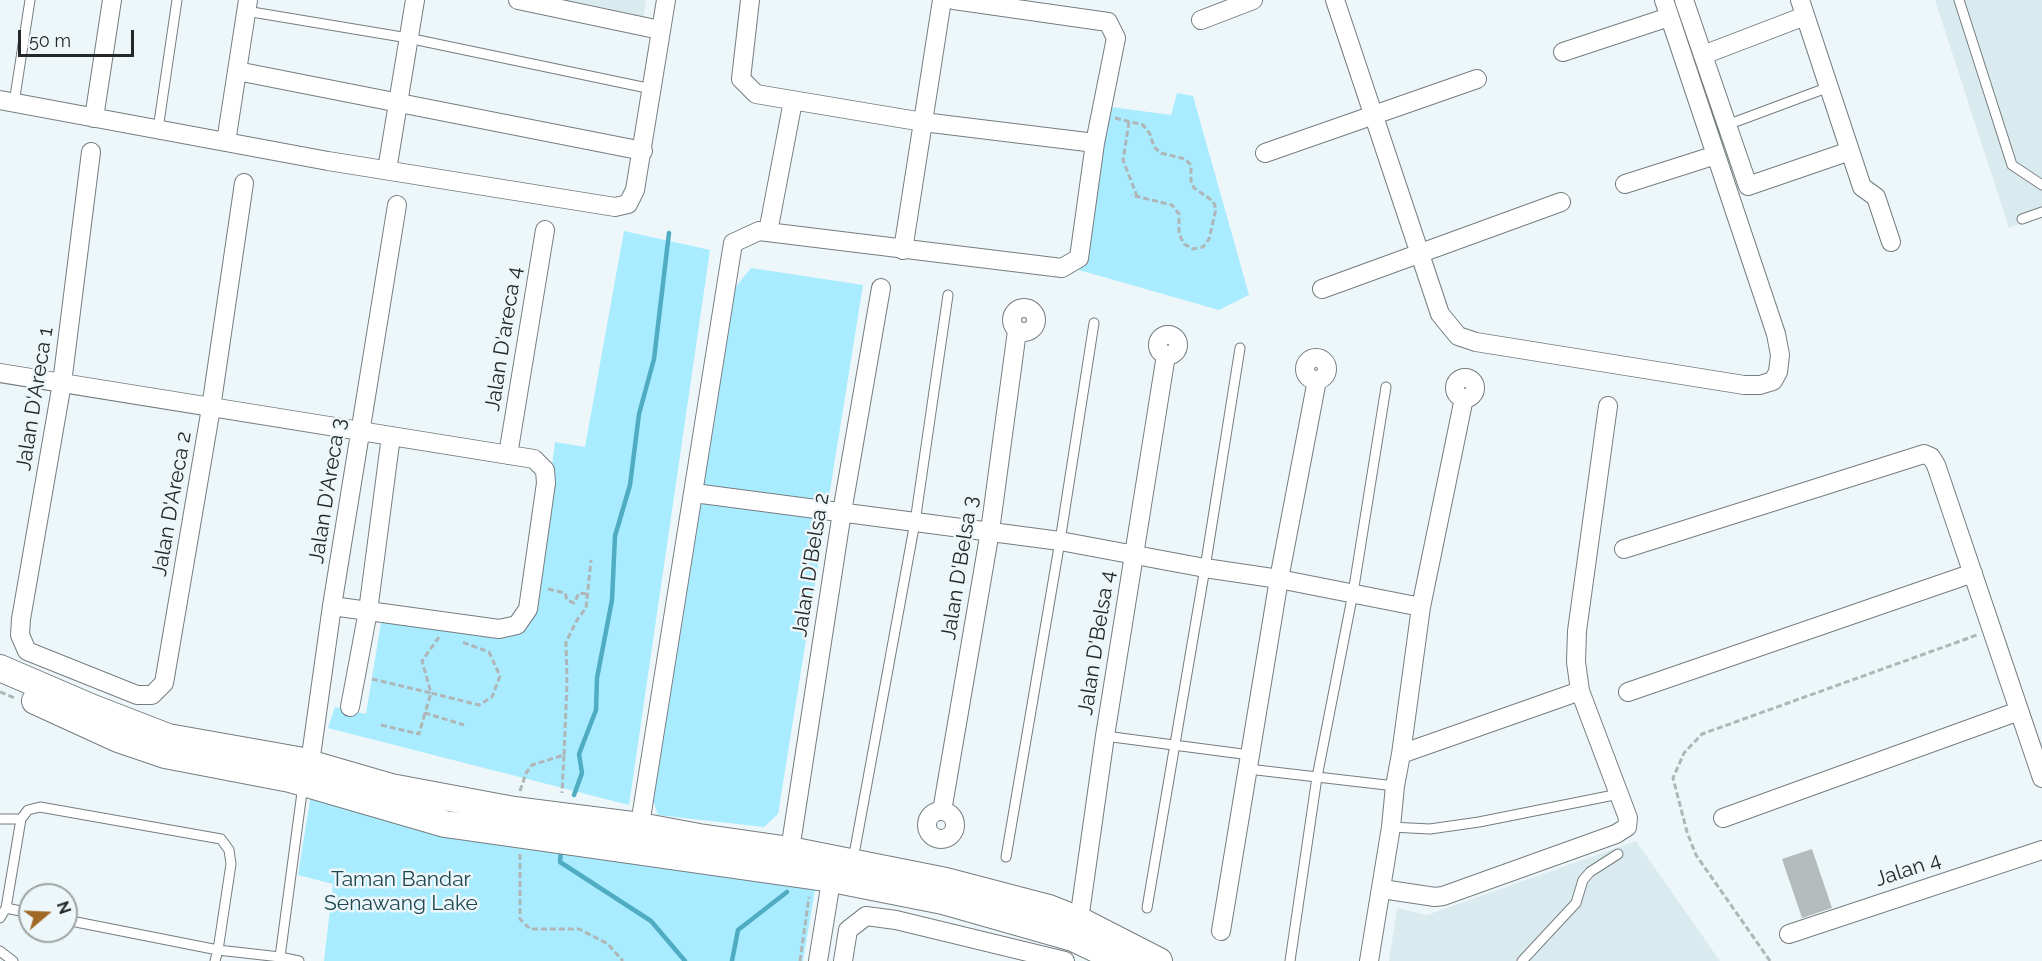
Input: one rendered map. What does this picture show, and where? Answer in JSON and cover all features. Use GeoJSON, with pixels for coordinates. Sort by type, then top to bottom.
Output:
{"type":"FeatureCollection","features":[{"type":"Feature","properties":{"kind":"street"},"geometry":{"type":"LineString","coordinates":[[94,117],[112,0]]}},
{"type":"Feature","properties":{"kind":"street"},"geometry":{"type":"LineString","coordinates":[[387,170],[415,0]]}},
{"type":"Feature","properties":{"kind":"street"},"geometry":{"type":"LineString","coordinates":[[518,0],[660,30]]}},
{"type":"Feature","properties":{"kind":"street"},"geometry":{"type":"LineString","coordinates":[[7,101],[226,142],[615,207],[628,204],[635,190],[666,0]]}},
{"type":"Feature","properties":{"kind":"street"},"geometry":{"type":"LineString","coordinates":[[750,0],[741,79],[756,94],[923,122],[1095,143]]}},
{"type":"Feature","properties":{"kind":"street"},"geometry":{"type":"LineString","coordinates":[[903,250],[942,0]]}},
{"type":"Feature","properties":{"kind":"street"},"geometry":{"type":"LineString","coordinates":[[638,838],[733,243],[759,231],[1062,268],[1079,258],[1095,143],[1116,38],[1108,22],[954,0]]}},
{"type":"Feature","properties":{"kind":"street"},"geometry":{"type":"LineString","coordinates":[[1201,20],[1253,0]]}},
{"type":"Feature","properties":{"kind":"street"},"geometry":{"type":"LineString","coordinates":[[1335,0],[1440,314],[1458,336],[1476,342],[1744,385],[1760,385],[1773,381],[1778,372],[1780,355],[1776,334],[1667,9],[1563,52]]}},
{"type":"Feature","properties":{"kind":"street"},"geometry":{"type":"LineString","coordinates":[[1684,0],[1748,186],[1850,151]]}},
{"type":"Feature","properties":{"kind":"street"},"geometry":{"type":"LineString","coordinates":[[226,142],[247,6]]}},
{"type":"Feature","properties":{"kind":"street"},"geometry":{"type":"LineString","coordinates":[[1703,55],[1803,8],[1862,187],[1876,196],[1891,242]]}},
{"type":"Feature","properties":{"kind":"street"},"geometry":{"type":"LineString","coordinates":[[237,71],[643,152]]}},
{"type":"Feature","properties":{"kind":"street"},"geometry":{"type":"LineString","coordinates":[[1265,153],[1477,80]]}},
{"type":"Feature","properties":{"kind":"street"},"geometry":{"type":"LineString","coordinates":[[768,232],[793,101]]}},
{"type":"Feature","properties":{"kind":"street","name":"Jalan D'Areca 1"},"geometry":{"type":"LineString","coordinates":[[27,651],[20,635],[21,619],[62,383],[91,152]]}},
{"type":"Feature","properties":{"kind":"street"},"geometry":{"type":"LineString","coordinates":[[1625,184],[1716,155]]}},
{"type":"Feature","properties":{"kind":"street","name":"Jalan D'Areca 2"},"geometry":{"type":"LineString","coordinates":[[27,651],[136,695],[152,695],[164,683],[211,408],[244,183]]}},
{"type":"Feature","properties":{"kind":"street"},"geometry":{"type":"LineString","coordinates":[[1322,289],[1561,202]]}},
{"type":"Feature","properties":{"kind":"street","name":"Jalan D'Areca 3"},"geometry":{"type":"LineString","coordinates":[[307,773],[397,205]]}},
{"type":"Feature","properties":{"kind":"street","name":"Jalan D'areca 4"},"geometry":{"type":"LineString","coordinates":[[508,455],[545,230]]}},
{"type":"Feature","properties":{"kind":"street","name":"Jalan D'Belsa 2"},"geometry":{"type":"LineString","coordinates":[[790,850],[842,512],[881,288]]}},
{"type":"Feature","properties":{"kind":"street","name":"Jalan D'Belsa 3"},"geometry":{"type":"LineString","coordinates":[[942,811],[990,531],[1017,331]]}},
{"type":"Feature","properties":{"kind":"street","name":"Jalan D'Belsa 4"},"geometry":{"type":"LineString","coordinates":[[1072,939],[1166,355]]}},
{"type":"Feature","properties":{"kind":"street"},"geometry":{"type":"LineString","coordinates":[[0,373],[534,459],[545,470],[546,483],[528,609],[517,625],[499,629],[332,606]]}},
{"type":"Feature","properties":{"kind":"street"},"geometry":{"type":"LineString","coordinates":[[1221,931],[1279,579],[1317,380]]}},
{"type":"Feature","properties":{"kind":"street"},"geometry":{"type":"LineString","coordinates":[[1369,961],[1382,889],[1421,607],[1464,398]]}},
{"type":"Feature","properties":{"kind":"street"},"geometry":{"type":"LineString","coordinates":[[1382,889],[1435,897],[1443,896],[1616,834],[1626,826],[1628,818],[1580,691],[1576,662],[1577,631],[1608,406]]}},
{"type":"Feature","properties":{"kind":"street"},"geometry":{"type":"LineString","coordinates":[[350,707],[368,611],[391,436]]}},
{"type":"Feature","properties":{"kind":"street"},"geometry":{"type":"LineString","coordinates":[[1624,549],[1923,454],[1931,457],[1936,465],[2042,778]]}},
{"type":"Feature","properties":{"kind":"street"},"geometry":{"type":"LineString","coordinates":[[694,493],[1060,541],[1205,568],[1279,579],[1421,607]]}},
{"type":"Feature","properties":{"kind":"street"},"geometry":{"type":"LineString","coordinates":[[1628,692],[1973,573]]}},
{"type":"Feature","properties":{"kind":"street"},"geometry":{"type":"LineString","coordinates":[[0,668],[168,737],[307,773],[445,824],[520,835],[699,837],[790,850],[943,901],[1072,939],[1160,961]]}},
{"type":"Feature","properties":{"kind":"street"},"geometry":{"type":"LineString","coordinates":[[0,684],[110,735],[165,755],[307,773],[514,810],[638,838],[839,867]]}},
{"type":"Feature","properties":{"kind":"street"},"geometry":{"type":"LineString","coordinates":[[1401,754],[1580,691]]}},
{"type":"Feature","properties":{"kind":"street"},"geometry":{"type":"LineString","coordinates":[[1723,818],[2019,711]]}},
{"type":"Feature","properties":{"kind":"street","name":"Jalan 4"},"geometry":{"type":"LineString","coordinates":[[1789,934],[2042,849]]}},
{"type":"Feature","properties":{"kind":"street"},"geometry":{"type":"LineString","coordinates":[[818,961],[839,867]]}},
{"type":"Feature","properties":{"kind":"street"},"geometry":{"type":"LineString","coordinates":[[843,961],[848,930],[866,916],[1072,939],[1121,961]]}},
{"type":"Feature","properties":{"kind":"lane"},"geometry":{"type":"LineString","coordinates":[[7,101],[30,0]]}},
{"type":"Feature","properties":{"kind":"lane"},"geometry":{"type":"LineString","coordinates":[[158,129],[177,0]]}},
{"type":"Feature","properties":{"kind":"lane"},"geometry":{"type":"LineString","coordinates":[[1959,0],[2012,165],[2042,185]]}},
{"type":"Feature","properties":{"kind":"lane"},"geometry":{"type":"LineString","coordinates":[[247,6],[652,89]]}},
{"type":"Feature","properties":{"kind":"lane"},"geometry":{"type":"LineString","coordinates":[[1727,125],[1829,87]]}},
{"type":"Feature","properties":{"kind":"lane"},"geometry":{"type":"LineString","coordinates":[[2022,219],[2042,212]]}},
{"type":"Feature","properties":{"kind":"lane"},"geometry":{"type":"LineString","coordinates":[[839,867],[915,522],[948,295]]}},
{"type":"Feature","properties":{"kind":"lane"},"geometry":{"type":"LineString","coordinates":[[1006,857],[1060,541],[1094,323]]}},
{"type":"Feature","properties":{"kind":"lane"},"geometry":{"type":"LineString","coordinates":[[1147,908],[1240,348]]}},
{"type":"Feature","properties":{"kind":"lane"},"geometry":{"type":"LineString","coordinates":[[1290,961],[1317,777],[1353,593],[1386,387]]}},
{"type":"Feature","properties":{"kind":"lane"},"geometry":{"type":"LineString","coordinates":[[1105,736],[1174,746],[1317,777],[1395,786]]}},
{"type":"Feature","properties":{"kind":"lane"},"geometry":{"type":"LineString","coordinates":[[280,957],[307,773]]}},
{"type":"Feature","properties":{"kind":"lane"},"geometry":{"type":"LineString","coordinates":[[1391,827],[1430,829],[1479,822],[1619,794]]}},
{"type":"Feature","properties":{"kind":"lane"},"geometry":{"type":"LineString","coordinates":[[0,918],[6,908],[21,819],[28,810],[39,807],[221,839],[229,850],[231,864],[215,961]]}},
{"type":"Feature","properties":{"kind":"lane"},"geometry":{"type":"LineString","coordinates":[[0,819],[21,819]]}},
{"type":"Feature","properties":{"kind":"lane"},"geometry":{"type":"LineString","coordinates":[[1522,961],[1576,903],[1583,880],[1590,872],[1618,854]]}},
{"type":"Feature","properties":{"kind":"lane"},"geometry":{"type":"LineString","coordinates":[[6,908],[18,910]]}},
{"type":"Feature","properties":{"kind":"lane"},"geometry":{"type":"LineString","coordinates":[[78,922],[218,950],[299,961]]}},
{"type":"Feature","properties":{"kind":"lane"},"geometry":{"type":"LineString","coordinates":[[0,951],[13,961]]}},
{"type":"Feature","properties":{"kind":"path"},"geometry":{"type":"LineString","coordinates":[[1101,114],[1143,125],[1150,134],[1154,147],[1161,153],[1185,159],[1191,165],[1191,181],[1194,188],[1213,201],[1216,209],[1209,238],[1203,247],[1192,249],[1184,244],[1179,234],[1179,214],[1172,205],[1131,195]]}},
{"type":"Feature","properties":{"kind":"path"},"geometry":{"type":"LineString","coordinates":[[1129,122],[1124,160],[1137,196]]}},
{"type":"Feature","properties":{"kind":"path"},"geometry":{"type":"LineString","coordinates":[[562,793],[567,683],[566,642],[586,608],[591,560]]}},
{"type":"Feature","properties":{"kind":"path"},"geometry":{"type":"LineString","coordinates":[[532,585],[565,593],[567,600],[573,603],[579,593],[587,594]]}},
{"type":"Feature","properties":{"kind":"path"},"geometry":{"type":"LineString","coordinates":[[381,725],[419,734],[431,693],[422,661],[441,634],[443,621]]}},
{"type":"Feature","properties":{"kind":"path"},"geometry":{"type":"LineString","coordinates":[[1770,961],[1696,855],[1687,832],[1673,778],[1684,753],[1702,734],[1992,630]]}},
{"type":"Feature","properties":{"kind":"path"},"geometry":{"type":"LineString","coordinates":[[356,675],[479,705],[492,697],[500,676],[489,652],[460,641]]}},
{"type":"Feature","properties":{"kind":"path"},"geometry":{"type":"LineString","coordinates":[[425,713],[464,725]]}},
{"type":"Feature","properties":{"kind":"path"},"geometry":{"type":"LineString","coordinates":[[526,773],[532,765],[564,754]]}},
{"type":"Feature","properties":{"kind":"path"},"geometry":{"type":"LineString","coordinates":[[520,835],[520,919],[530,928],[579,929],[608,944],[622,961]]}},
{"type":"Feature","properties":{"kind":"path"},"geometry":{"type":"LineString","coordinates":[[800,961],[809,891]]}},
{"type":"Feature","properties":{"kind":"shaded area"},"geometry":{"type":"Polygon","coordinates":[[[559,0],[646,0],[643,19],[559,0]]]}},
{"type":"Feature","properties":{"kind":"shaded area"},"geometry":{"type":"Polygon","coordinates":[[[1935,0],[2042,0],[2042,215],[2009,228],[1935,0]]]}},
{"type":"Feature","properties":{"kind":"shaded area"},"geometry":{"type":"Polygon","coordinates":[[[1636,841],[1720,961],[1389,961],[1397,908],[1427,915],[1636,841]]]}},
{"type":"Feature","properties":{"kind":"green space"},"geometry":{"type":"Polygon","coordinates":[[[1177,93],[1193,96],[1249,295],[1219,310],[1079,270],[1111,107],[1171,115],[1177,93]]]}},
{"type":"Feature","properties":{"kind":"green space"},"geometry":{"type":"Polygon","coordinates":[[[624,231],[710,250],[629,805],[328,728],[335,707],[366,714],[382,617],[509,634],[535,598],[555,442],[585,447],[624,231]]]}},
{"type":"Feature","properties":{"kind":"green space"},"geometry":{"type":"Polygon","coordinates":[[[751,268],[863,285],[778,814],[764,827],[658,815],[650,791],[734,289],[751,268]]]}},
{"type":"Feature","properties":{"kind":"green space","name":"Taman Bandar Senawang Lake"},"geometry":{"type":"Polygon","coordinates":[[[311,794],[816,884],[803,961],[324,961],[333,884],[298,875],[311,794]]]}},
{"type":"Feature","properties":{"kind":"building"},"geometry":{"type":"Polygon","coordinates":[[[1812,849],[1832,908],[1802,918],[1782,859],[1812,849]]]}},
{"type":"Feature","properties":{"kind":"waterway"},"geometry":{"type":"LineString","coordinates":[[574,795],[582,773],[579,754],[596,710],[597,678],[612,600],[615,536],[630,485],[639,414],[654,359],[669,233]]}},
{"type":"Feature","properties":{"kind":"waterway"},"geometry":{"type":"LineString","coordinates":[[561,852],[560,862],[651,921],[685,961]]}},
{"type":"Feature","properties":{"kind":"waterway"},"geometry":{"type":"LineString","coordinates":[[732,961],[738,930],[787,892]]}}]}
